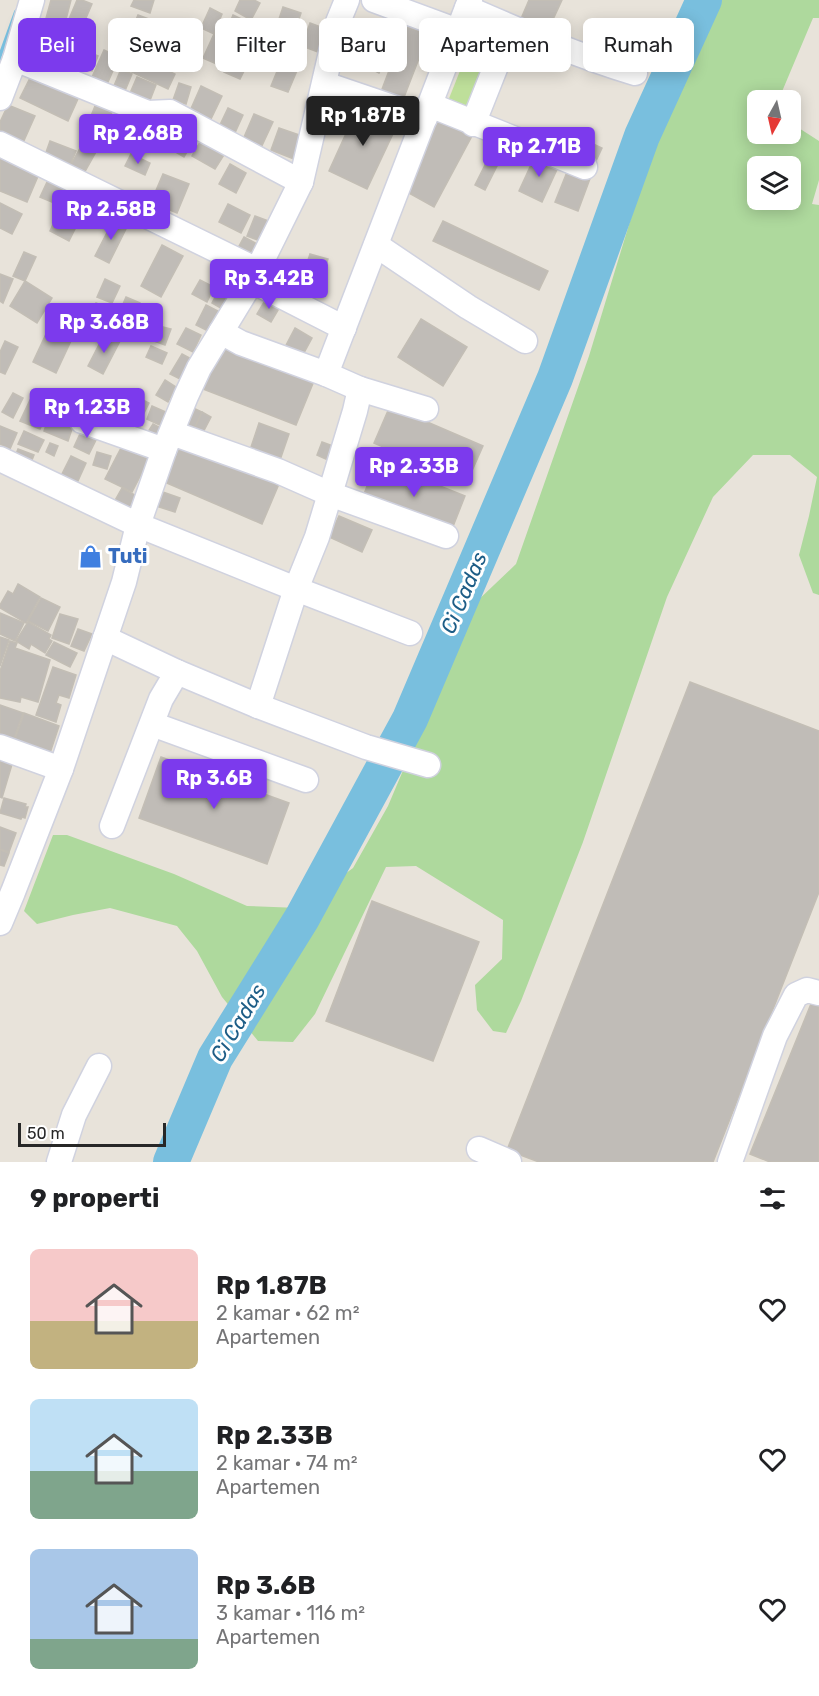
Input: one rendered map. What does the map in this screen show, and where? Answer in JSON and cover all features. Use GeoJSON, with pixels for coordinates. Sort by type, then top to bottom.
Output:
{"type":"FeatureCollection","features":[{"type":"Feature","properties":{"kind":"street"},"geometry":{"type":"LineString","coordinates":[[0,98],[15,58],[32,0]]}},
{"type":"Feature","properties":{"kind":"street"},"geometry":{"type":"LineString","coordinates":[[0,923],[61,769],[124,582],[138,525],[168,442],[200,368],[254,275],[302,182],[338,22],[347,0]]}},
{"type":"Feature","properties":{"kind":"street"},"geometry":{"type":"LineString","coordinates":[[374,0],[423,18]]}},
{"type":"Feature","properties":{"kind":"street"},"geometry":{"type":"LineString","coordinates":[[468,4],[493,18]]}},
{"type":"Feature","properties":{"kind":"street"},"geometry":{"type":"LineString","coordinates":[[571,51],[636,73]]}},
{"type":"Feature","properties":{"kind":"street"},"geometry":{"type":"LineString","coordinates":[[15,58],[148,113],[170,112],[302,182]]}},
{"type":"Feature","properties":{"kind":"street"},"geometry":{"type":"LineString","coordinates":[[326,374],[442,72]]}},
{"type":"Feature","properties":{"kind":"street"},"geometry":{"type":"LineString","coordinates":[[473,124],[494,72]]}},
{"type":"Feature","properties":{"kind":"street"},"geometry":{"type":"LineString","coordinates":[[325,84],[473,124],[585,167]]}},
{"type":"Feature","properties":{"kind":"street"},"geometry":{"type":"LineString","coordinates":[[0,144],[254,275],[344,328]]}},
{"type":"Feature","properties":{"kind":"street"},"geometry":{"type":"LineString","coordinates":[[376,245],[468,308],[525,340]]}},
{"type":"Feature","properties":{"kind":"street"},"geometry":{"type":"LineString","coordinates":[[221,332],[241,343],[360,389],[426,409]]}},
{"type":"Feature","properties":{"kind":"street"},"geometry":{"type":"LineString","coordinates":[[258,706],[296,590],[317,537],[360,389]]}},
{"type":"Feature","properties":{"kind":"street"},"geometry":{"type":"LineString","coordinates":[[82,421],[278,471],[330,494],[446,536]]}},
{"type":"Feature","properties":{"kind":"street"},"geometry":{"type":"LineString","coordinates":[[0,459],[138,525],[296,590],[410,633]]}},
{"type":"Feature","properties":{"kind":"street"},"geometry":{"type":"LineString","coordinates":[[105,638],[177,672],[258,706],[366,747],[418,762]]}},
{"type":"Feature","properties":{"kind":"street"},"geometry":{"type":"LineString","coordinates":[[112,826],[161,699],[177,672]]}},
{"type":"Feature","properties":{"kind":"street"},"geometry":{"type":"LineString","coordinates":[[152,724],[306,780]]}},
{"type":"Feature","properties":{"kind":"street"},"geometry":{"type":"LineString","coordinates":[[0,747],[61,769]]}},
{"type":"Feature","properties":{"kind":"street"},"geometry":{"type":"LineString","coordinates":[[730,1162],[775,1036],[796,995],[807,990],[819,993]]}},
{"type":"Feature","properties":{"kind":"street"},"geometry":{"type":"LineString","coordinates":[[59,1162],[74,1115],[99,1066]]}},
{"type":"Feature","properties":{"kind":"street"},"geometry":{"type":"LineString","coordinates":[[479,1149],[509,1162]]}},
{"type":"Feature","properties":{"kind":"green space"},"geometry":{"type":"Polygon","coordinates":[[[716,0],[819,0],[819,18],[813,18],[783,90],[747,90],[747,144],[801,144],[801,129],[819,141],[819,180],[812,204],[819,205],[819,595],[813,593],[799,555],[817,477],[790,455],[753,455],[713,497],[667,597],[583,842],[521,1001],[506,1033],[493,1031],[477,1010],[475,985],[502,959],[503,920],[416,866],[386,867],[315,1014],[293,1042],[258,1041],[222,997],[197,951],[177,926],[110,908],[37,924],[24,911],[53,835],[67,835],[174,874],[247,906],[299,908],[353,868],[388,806],[473,605],[516,564],[589,356],[638,195],[685,72],[694,72],[694,50],[716,0]]]}},
{"type":"Feature","properties":{"kind":"green space"},"geometry":{"type":"Polygon","coordinates":[[[460,72],[485,72],[471,110],[448,101],[460,72]]]}},
{"type":"Feature","properties":{"kind":"building"},"geometry":{"type":"Polygon","coordinates":[[[51,0],[71,0],[66,18],[46,18],[51,0]]]}},
{"type":"Feature","properties":{"kind":"building"},"geometry":{"type":"Polygon","coordinates":[[[77,0],[92,4],[86,18],[69,18],[77,0]]]}},
{"type":"Feature","properties":{"kind":"building"},"geometry":{"type":"Polygon","coordinates":[[[134,0],[154,0],[150,13],[131,6],[134,0]]]}},
{"type":"Feature","properties":{"kind":"building"},"geometry":{"type":"Polygon","coordinates":[[[240,0],[254,0],[260,3],[252,18],[235,11],[240,0]]]}},
{"type":"Feature","properties":{"kind":"building"},"geometry":{"type":"Polygon","coordinates":[[[529,0],[562,0],[554,18],[521,18],[529,0]]]}},
{"type":"Feature","properties":{"kind":"building"},"geometry":{"type":"Polygon","coordinates":[[[283,7],[301,13],[299,18],[279,18],[283,7]]]}},
{"type":"Feature","properties":{"kind":"building"},"geometry":{"type":"Polygon","coordinates":[[[210,8],[222,14],[220,18],[215,18],[214,34],[203,29],[210,8]]]}},
{"type":"Feature","properties":{"kind":"building"},"geometry":{"type":"Polygon","coordinates":[[[310,23],[319,26],[318,52],[307,48],[307,32],[310,23]]]}},
{"type":"Feature","properties":{"kind":"building"},"geometry":{"type":"Polygon","coordinates":[[[407,26],[419,31],[419,58],[401,105],[379,97],[389,72],[407,72],[407,26]]]}},
{"type":"Feature","properties":{"kind":"building"},"geometry":{"type":"Polygon","coordinates":[[[214,34],[215,34],[215,63],[203,58],[214,34]]]}},
{"type":"Feature","properties":{"kind":"building"},"geometry":{"type":"Polygon","coordinates":[[[104,50],[108,52],[108,72],[112,72],[104,91],[89,84],[104,50]]]}},
{"type":"Feature","properties":{"kind":"building"},"geometry":{"type":"Polygon","coordinates":[[[33,72],[38,72],[81,92],[68,121],[20,98],[33,72]]]}},
{"type":"Feature","properties":{"kind":"building"},"geometry":{"type":"Polygon","coordinates":[[[58,72],[72,72],[70,76],[58,72]]]}},
{"type":"Feature","properties":{"kind":"building"},"geometry":{"type":"Polygon","coordinates":[[[120,72],[132,74],[122,98],[111,93],[120,72]]]}},
{"type":"Feature","properties":{"kind":"building"},"geometry":{"type":"Polygon","coordinates":[[[132,72],[171,72],[175,74],[168,89],[132,72]]]}},
{"type":"Feature","properties":{"kind":"building"},"geometry":{"type":"Polygon","coordinates":[[[224,72],[244,72],[240,79],[224,72]]]}},
{"type":"Feature","properties":{"kind":"building"},"geometry":{"type":"Polygon","coordinates":[[[277,72],[296,72],[288,92],[271,86],[277,72]]]}},
{"type":"Feature","properties":{"kind":"building"},"geometry":{"type":"Polygon","coordinates":[[[137,77],[156,85],[147,108],[127,100],[137,77]]]}},
{"type":"Feature","properties":{"kind":"building"},"geometry":{"type":"Polygon","coordinates":[[[179,83],[191,87],[186,104],[173,100],[179,83]]]}},
{"type":"Feature","properties":{"kind":"building"},"geometry":{"type":"Polygon","coordinates":[[[201,86],[222,96],[210,121],[190,111],[201,86]]]}},
{"type":"Feature","properties":{"kind":"building"},"geometry":{"type":"Polygon","coordinates":[[[97,101],[114,107],[104,133],[87,126],[97,101]]]}},
{"type":"Feature","properties":{"kind":"building"},"geometry":{"type":"Polygon","coordinates":[[[8,105],[35,116],[22,145],[0,135],[0,122],[8,105]]]}},
{"type":"Feature","properties":{"kind":"building"},"geometry":{"type":"Polygon","coordinates":[[[359,105],[398,123],[367,189],[329,171],[359,105]]]}},
{"type":"Feature","properties":{"kind":"building"},"geometry":{"type":"Polygon","coordinates":[[[123,107],[144,116],[137,134],[115,125],[123,107]]]}},
{"type":"Feature","properties":{"kind":"building"},"geometry":{"type":"Polygon","coordinates":[[[228,108],[243,115],[234,135],[219,127],[228,108]]]}},
{"type":"Feature","properties":{"kind":"building"},"geometry":{"type":"Polygon","coordinates":[[[254,114],[273,122],[259,152],[241,144],[254,114]]]}},
{"type":"Feature","properties":{"kind":"building"},"geometry":{"type":"Polygon","coordinates":[[[437,115],[473,134],[434,207],[398,187],[437,115]]]}},
{"type":"Feature","properties":{"kind":"building"},"geometry":{"type":"Polygon","coordinates":[[[176,127],[195,138],[184,157],[165,146],[176,127]]]}},
{"type":"Feature","properties":{"kind":"building"},"geometry":{"type":"Polygon","coordinates":[[[279,128],[308,138],[299,161],[271,150],[279,128]]]}},
{"type":"Feature","properties":{"kind":"building"},"geometry":{"type":"Polygon","coordinates":[[[203,137],[227,150],[215,169],[192,156],[203,137]]]}},
{"type":"Feature","properties":{"kind":"building"},"geometry":{"type":"Polygon","coordinates":[[[50,141],[76,151],[69,168],[44,158],[50,141]]]}},
{"type":"Feature","properties":{"kind":"building"},"geometry":{"type":"Polygon","coordinates":[[[589,142],[602,148],[594,165],[581,158],[589,142]]]}},
{"type":"Feature","properties":{"kind":"building"},"geometry":{"type":"Polygon","coordinates":[[[83,143],[97,150],[83,175],[69,168],[83,143]]]}},
{"type":"Feature","properties":{"kind":"building"},"geometry":{"type":"Polygon","coordinates":[[[4,151],[42,167],[27,202],[0,191],[0,160],[4,151]]]}},
{"type":"Feature","properties":{"kind":"building"},"geometry":{"type":"Polygon","coordinates":[[[131,154],[150,163],[145,175],[125,166],[131,154]]]}},
{"type":"Feature","properties":{"kind":"building"},"geometry":{"type":"Polygon","coordinates":[[[536,154],[559,165],[542,202],[519,191],[536,154]]]}},
{"type":"Feature","properties":{"kind":"building"},"geometry":{"type":"Polygon","coordinates":[[[487,161],[497,166],[485,190],[475,185],[487,161]]]}},
{"type":"Feature","properties":{"kind":"building"},"geometry":{"type":"Polygon","coordinates":[[[230,164],[246,173],[236,193],[219,184],[230,164]]]}},
{"type":"Feature","properties":{"kind":"building"},"geometry":{"type":"Polygon","coordinates":[[[569,167],[591,176],[578,211],[555,202],[569,167]]]}},
{"type":"Feature","properties":{"kind":"building"},"geometry":{"type":"Polygon","coordinates":[[[163,174],[189,184],[177,213],[151,202],[163,174]]]}},
{"type":"Feature","properties":{"kind":"building"},"geometry":{"type":"Polygon","coordinates":[[[48,180],[67,187],[59,205],[40,197],[48,180]]]}},
{"type":"Feature","properties":{"kind":"building"},"geometry":{"type":"Polygon","coordinates":[[[0,203],[22,214],[12,234],[0,228],[0,203]]]}},
{"type":"Feature","properties":{"kind":"building"},"geometry":{"type":"Polygon","coordinates":[[[228,204],[250,215],[241,233],[219,222],[228,204]]]}},
{"type":"Feature","properties":{"kind":"building"},"geometry":{"type":"Polygon","coordinates":[[[60,209],[80,219],[69,241],[50,231],[60,209]]]}},
{"type":"Feature","properties":{"kind":"building"},"geometry":{"type":"Polygon","coordinates":[[[255,216],[271,222],[263,242],[247,236],[255,216]]]}},
{"type":"Feature","properties":{"kind":"building"},"geometry":{"type":"Polygon","coordinates":[[[114,219],[128,225],[109,263],[95,256],[114,219]]]}},
{"type":"Feature","properties":{"kind":"building"},"geometry":{"type":"Polygon","coordinates":[[[443,221],[548,271],[539,290],[433,241],[443,221]]]}},
{"type":"Feature","properties":{"kind":"building"},"geometry":{"type":"Polygon","coordinates":[[[244,237],[263,247],[252,267],[233,257],[244,237]]]}},
{"type":"Feature","properties":{"kind":"building"},"geometry":{"type":"Polygon","coordinates":[[[162,245],[183,256],[161,297],[141,286],[162,245]]]}},
{"type":"Feature","properties":{"kind":"building"},"geometry":{"type":"Polygon","coordinates":[[[24,252],[36,257],[25,281],[13,276],[24,252]]]}},
{"type":"Feature","properties":{"kind":"building"},"geometry":{"type":"Polygon","coordinates":[[[310,254],[328,259],[312,305],[295,299],[310,254]]]}},
{"type":"Feature","properties":{"kind":"building"},"geometry":{"type":"Polygon","coordinates":[[[231,265],[247,273],[237,292],[221,283],[231,265]]]}},
{"type":"Feature","properties":{"kind":"building"},"geometry":{"type":"Polygon","coordinates":[[[0,274],[13,279],[3,303],[0,301],[0,274]]]}},
{"type":"Feature","properties":{"kind":"building"},"geometry":{"type":"Polygon","coordinates":[[[290,278],[298,281],[292,298],[284,296],[290,278]]]}},
{"type":"Feature","properties":{"kind":"building"},"geometry":{"type":"Polygon","coordinates":[[[105,279],[120,286],[112,303],[97,297],[105,279]]]}},
{"type":"Feature","properties":{"kind":"building"},"geometry":{"type":"Polygon","coordinates":[[[200,280],[214,287],[207,302],[192,294],[200,280]]]}},
{"type":"Feature","properties":{"kind":"building"},"geometry":{"type":"Polygon","coordinates":[[[25,281],[52,298],[37,323],[10,306],[25,281]]]}},
{"type":"Feature","properties":{"kind":"building"},"geometry":{"type":"Polygon","coordinates":[[[220,288],[232,294],[224,310],[212,303],[220,288]]]}},
{"type":"Feature","properties":{"kind":"building"},"geometry":{"type":"Polygon","coordinates":[[[126,297],[140,303],[134,317],[120,311],[126,297]]]}},
{"type":"Feature","properties":{"kind":"building"},"geometry":{"type":"Polygon","coordinates":[[[267,297],[281,305],[271,322],[257,314],[267,297]]]}},
{"type":"Feature","properties":{"kind":"building"},"geometry":{"type":"Polygon","coordinates":[[[96,303],[110,309],[103,326],[89,321],[96,303]]]}},
{"type":"Feature","properties":{"kind":"building"},"geometry":{"type":"Polygon","coordinates":[[[206,305],[220,312],[210,332],[196,325],[206,305]]]}},
{"type":"Feature","properties":{"kind":"building"},"geometry":{"type":"Polygon","coordinates":[[[53,319],[76,330],[56,373],[33,362],[53,319]]]}},
{"type":"Feature","properties":{"kind":"building"},"geometry":{"type":"Polygon","coordinates":[[[421,319],[467,347],[443,386],[398,357],[421,319]]]}},
{"type":"Feature","properties":{"kind":"building"},"geometry":{"type":"Polygon","coordinates":[[[159,326],[171,329],[165,345],[154,341],[159,326]]]}},
{"type":"Feature","properties":{"kind":"building"},"geometry":{"type":"Polygon","coordinates":[[[186,328],[201,335],[193,352],[177,344],[186,328]]]}},
{"type":"Feature","properties":{"kind":"building"},"geometry":{"type":"Polygon","coordinates":[[[295,328],[312,338],[299,362],[282,353],[295,328]]]}},
{"type":"Feature","properties":{"kind":"building"},"geometry":{"type":"Polygon","coordinates":[[[105,333],[120,341],[103,374],[88,366],[105,333]]]}},
{"type":"Feature","properties":{"kind":"building"},"geometry":{"type":"Polygon","coordinates":[[[5,341],[18,347],[5,374],[0,372],[0,352],[5,341]]]}},
{"type":"Feature","properties":{"kind":"building"},"geometry":{"type":"Polygon","coordinates":[[[216,342],[314,381],[296,425],[198,387],[216,342]]]}},
{"type":"Feature","properties":{"kind":"building"},"geometry":{"type":"Polygon","coordinates":[[[151,346],[167,353],[162,364],[146,357],[151,346]]]}},
{"type":"Feature","properties":{"kind":"building"},"geometry":{"type":"Polygon","coordinates":[[[182,354],[197,362],[186,382],[170,374],[182,354]]]}},
{"type":"Feature","properties":{"kind":"building"},"geometry":{"type":"Polygon","coordinates":[[[165,380],[176,387],[168,402],[156,395],[165,380]]]}},
{"type":"Feature","properties":{"kind":"building"},"geometry":{"type":"Polygon","coordinates":[[[102,391],[124,399],[116,419],[95,410],[102,391]]]}},
{"type":"Feature","properties":{"kind":"building"},"geometry":{"type":"Polygon","coordinates":[[[13,393],[23,398],[13,418],[2,412],[13,393]]]}},
{"type":"Feature","properties":{"kind":"building"},"geometry":{"type":"Polygon","coordinates":[[[133,395],[149,403],[136,429],[120,420],[133,395]]]}},
{"type":"Feature","properties":{"kind":"building"},"geometry":{"type":"Polygon","coordinates":[[[30,400],[49,409],[40,429],[20,421],[30,400]]]}},
{"type":"Feature","properties":{"kind":"building"},"geometry":{"type":"Polygon","coordinates":[[[187,405],[202,412],[191,436],[176,429],[187,405]]]}},
{"type":"Feature","properties":{"kind":"building"},"geometry":{"type":"Polygon","coordinates":[[[152,406],[170,414],[164,427],[147,419],[152,406]]]}},
{"type":"Feature","properties":{"kind":"building"},"geometry":{"type":"Polygon","coordinates":[[[390,406],[483,446],[467,482],[374,443],[390,406]]]}},
{"type":"Feature","properties":{"kind":"building"},"geometry":{"type":"Polygon","coordinates":[[[202,412],[211,417],[199,440],[191,436],[202,412]]]}},
{"type":"Feature","properties":{"kind":"building"},"geometry":{"type":"Polygon","coordinates":[[[50,414],[74,423],[68,441],[44,431],[50,414]]]}},
{"type":"Feature","properties":{"kind":"building"},"geometry":{"type":"Polygon","coordinates":[[[259,423],[289,434],[280,460],[250,450],[259,423]]]}},
{"type":"Feature","properties":{"kind":"building"},"geometry":{"type":"Polygon","coordinates":[[[153,424],[168,432],[161,444],[146,435],[153,424]]]}},
{"type":"Feature","properties":{"kind":"building"},"geometry":{"type":"Polygon","coordinates":[[[84,425],[100,432],[89,454],[74,447],[84,425]]]}},
{"type":"Feature","properties":{"kind":"building"},"geometry":{"type":"Polygon","coordinates":[[[0,426],[17,433],[10,449],[0,444],[0,426]]]}},
{"type":"Feature","properties":{"kind":"building"},"geometry":{"type":"Polygon","coordinates":[[[24,431],[44,440],[38,452],[18,444],[24,431]]]}},
{"type":"Feature","properties":{"kind":"building"},"geometry":{"type":"Polygon","coordinates":[[[178,440],[279,484],[262,524],[160,480],[178,440]]]}},
{"type":"Feature","properties":{"kind":"building"},"geometry":{"type":"Polygon","coordinates":[[[322,442],[333,446],[328,460],[317,455],[322,442]]]}},
{"type":"Feature","properties":{"kind":"building"},"geometry":{"type":"Polygon","coordinates":[[[50,443],[58,446],[54,456],[46,452],[50,443]]]}},
{"type":"Feature","properties":{"kind":"building"},"geometry":{"type":"Polygon","coordinates":[[[122,446],[149,459],[132,492],[105,479],[122,446]]]}},
{"type":"Feature","properties":{"kind":"building"},"geometry":{"type":"Polygon","coordinates":[[[18,449],[34,455],[30,465],[14,459],[18,449]]]}},
{"type":"Feature","properties":{"kind":"building"},"geometry":{"type":"Polygon","coordinates":[[[97,452],[111,456],[107,469],[93,465],[97,452]]]}},
{"type":"Feature","properties":{"kind":"building"},"geometry":{"type":"Polygon","coordinates":[[[71,456],[86,463],[77,483],[61,476],[71,456]]]}},
{"type":"Feature","properties":{"kind":"building"},"geometry":{"type":"Polygon","coordinates":[[[377,461],[465,496],[450,534],[362,499],[377,461]]]}},
{"type":"Feature","properties":{"kind":"building"},"geometry":{"type":"Polygon","coordinates":[[[122,488],[142,499],[133,515],[113,504],[122,488]]]}},
{"type":"Feature","properties":{"kind":"building"},"geometry":{"type":"Polygon","coordinates":[[[160,491],[180,498],[175,512],[156,506],[160,491]]]}},
{"type":"Feature","properties":{"kind":"building"},"geometry":{"type":"Polygon","coordinates":[[[339,516],[372,530],[362,552],[329,537],[339,516]]]}},
{"type":"Feature","properties":{"kind":"building"},"geometry":{"type":"Polygon","coordinates":[[[18,584],[40,597],[26,623],[0,608],[8,591],[13,594],[18,584]]]}},
{"type":"Feature","properties":{"kind":"building"},"geometry":{"type":"Polygon","coordinates":[[[41,598],[60,607],[48,631],[28,621],[41,598]]]}},
{"type":"Feature","properties":{"kind":"building"},"geometry":{"type":"Polygon","coordinates":[[[0,613],[24,623],[15,641],[0,634],[0,613]]]}},
{"type":"Feature","properties":{"kind":"building"},"geometry":{"type":"Polygon","coordinates":[[[60,614],[78,619],[69,644],[52,638],[60,614]]]}},
{"type":"Feature","properties":{"kind":"building"},"geometry":{"type":"Polygon","coordinates":[[[28,622],[51,635],[49,639],[52,641],[45,653],[31,644],[29,649],[16,641],[28,622]]]}},
{"type":"Feature","properties":{"kind":"building"},"geometry":{"type":"Polygon","coordinates":[[[78,629],[92,634],[84,651],[71,646],[78,629]]]}},
{"type":"Feature","properties":{"kind":"building"},"geometry":{"type":"Polygon","coordinates":[[[0,637],[9,640],[0,666],[0,637]]]}},
{"type":"Feature","properties":{"kind":"building"},"geometry":{"type":"Polygon","coordinates":[[[10,641],[17,643],[15,648],[50,660],[38,702],[21,697],[20,702],[0,698],[0,671],[10,641]]]}},
{"type":"Feature","properties":{"kind":"building"},"geometry":{"type":"Polygon","coordinates":[[[54,642],[77,653],[70,667],[46,655],[54,642]]]}},
{"type":"Feature","properties":{"kind":"building"},"geometry":{"type":"Polygon","coordinates":[[[53,667],[76,675],[69,698],[59,695],[56,703],[61,705],[56,722],[36,715],[53,667]]]}},
{"type":"Feature","properties":{"kind":"building"},"geometry":{"type":"Polygon","coordinates":[[[690,682],[819,731],[819,892],[713,1162],[539,1162],[507,1150],[690,682]]]}},
{"type":"Feature","properties":{"kind":"building"},"geometry":{"type":"Polygon","coordinates":[[[0,705],[23,713],[10,750],[0,747],[0,705]]]}},
{"type":"Feature","properties":{"kind":"building"},"geometry":{"type":"Polygon","coordinates":[[[24,713],[59,726],[47,762],[14,742],[24,713]]]}},
{"type":"Feature","properties":{"kind":"building"},"geometry":{"type":"Polygon","coordinates":[[[0,757],[13,761],[2,798],[0,797],[0,757]]]}},
{"type":"Feature","properties":{"kind":"building"},"geometry":{"type":"Polygon","coordinates":[[[161,757],[289,803],[267,864],[139,818],[161,757]]]}},
{"type":"Feature","properties":{"kind":"building"},"geometry":{"type":"Polygon","coordinates":[[[4,798],[26,804],[25,807],[28,807],[25,818],[0,813],[4,798]]]}},
{"type":"Feature","properties":{"kind":"building"},"geometry":{"type":"Polygon","coordinates":[[[0,827],[16,833],[9,852],[0,849],[0,827]]]}},
{"type":"Feature","properties":{"kind":"building"},"geometry":{"type":"Polygon","coordinates":[[[0,850],[9,853],[4,866],[0,865],[0,850]]]}},
{"type":"Feature","properties":{"kind":"building"},"geometry":{"type":"Polygon","coordinates":[[[372,901],[479,942],[433,1061],[326,1021],[372,901]]]}},
{"type":"Feature","properties":{"kind":"building"},"geometry":{"type":"Polygon","coordinates":[[[813,999],[819,1001],[819,1162],[770,1162],[750,1154],[813,999]]]}},
{"type":"Feature","properties":{"kind":"waterway","name":"Ci Cadas"},"geometry":{"type":"LineString","coordinates":[[171,1162],[215,1058],[302,918],[410,719],[555,378],[642,136],[704,0]]}},
{"type":"Feature","properties":{"kind":"waterway"},"geometry":{"type":"LineString","coordinates":[[0,59],[17,12]]}},
{"type":"Feature","properties":{"kind":"place","name":"Tuti"},"geometry":{"type":"Point","coordinates":[90,556]}}]}
